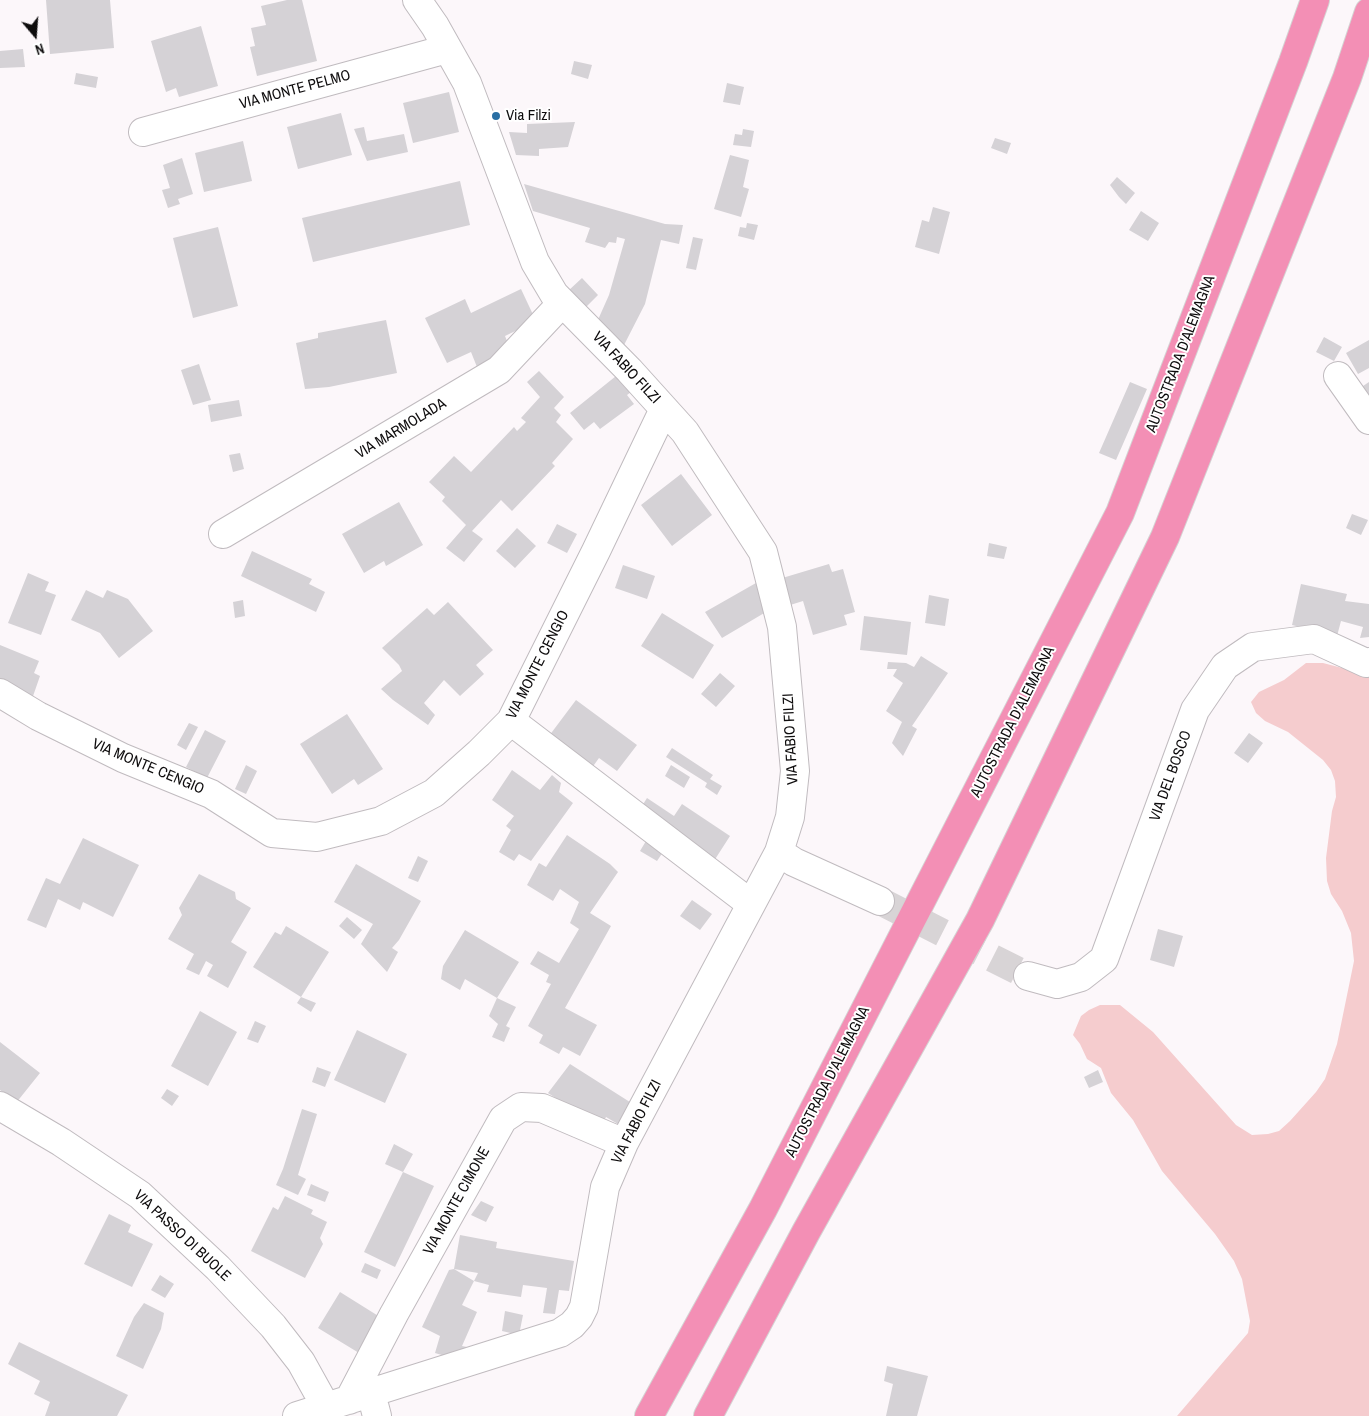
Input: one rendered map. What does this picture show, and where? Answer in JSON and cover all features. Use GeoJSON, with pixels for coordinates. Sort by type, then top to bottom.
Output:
{"type":"FeatureCollection","features":[{"type":"Feature","properties":{"kind":"highway","name":"AUTOSTRADA D'ALEMAGNA"},"geometry":{"type":"LineString","coordinates":[[649,1416],[763,1209],[1120,513],[1293,62],[1314,0]]}},
{"type":"Feature","properties":{"kind":"highway"},"geometry":{"type":"LineString","coordinates":[[708,1416],[806,1232],[980,920],[1165,537],[1347,78],[1369,12]]}},
{"type":"Feature","properties":{"kind":"street","name":"VIA FABIO FILZI"},"geometry":{"type":"LineString","coordinates":[[297,1416],[356,1404],[560,1332],[579,1317],[584,1308],[605,1186],[624,1143],[779,852],[790,817],[795,771],[782,627],[763,552],[685,432],[629,370],[554,294],[535,262],[467,83],[435,26],[417,0]]}},
{"type":"Feature","properties":{"kind":"street","name":"VIA MONTE PELMO"},"geometry":{"type":"LineString","coordinates":[[143,132],[447,48]]}},
{"type":"Feature","properties":{"kind":"street","name":"VIA MARMOLADA"},"geometry":{"type":"LineString","coordinates":[[223,534],[499,370],[562,303]]}},
{"type":"Feature","properties":{"kind":"street"},"geometry":{"type":"LineString","coordinates":[[1338,376],[1369,420]]}},
{"type":"Feature","properties":{"kind":"street","name":"VIA MONTE CENGIO"},"geometry":{"type":"LineString","coordinates":[[0,693],[38,716],[123,758],[211,794],[272,833],[317,837],[381,821],[434,793],[479,753],[511,721],[596,551],[664,408]]}},
{"type":"Feature","properties":{"kind":"street","name":"VIA DEL BOSCO"},"geometry":{"type":"LineString","coordinates":[[1028,976],[1057,984],[1081,976],[1104,959],[1195,710],[1225,666],[1253,647],[1314,639],[1366,663],[1369,662]]}},
{"type":"Feature","properties":{"kind":"street"},"geometry":{"type":"LineString","coordinates":[[511,721],[751,904]]}},
{"type":"Feature","properties":{"kind":"street"},"geometry":{"type":"LineString","coordinates":[[779,852],[794,862],[880,901]]}},
{"type":"Feature","properties":{"kind":"street","name":"VIA PASSO DI BUOLE"},"geometry":{"type":"LineString","coordinates":[[0,1106],[61,1142],[140,1195],[218,1268],[273,1326],[302,1362],[356,1404]]}},
{"type":"Feature","properties":{"kind":"street","name":"VIA MONTE CIMONE"},"geometry":{"type":"LineString","coordinates":[[356,1404],[394,1314],[503,1118],[521,1107],[542,1108],[624,1143]]}},
{"type":"Feature","properties":{"kind":"shaded area"},"geometry":{"type":"Polygon","coordinates":[[[1306,663],[1323,663],[1369,675],[1369,1416],[1177,1416],[1248,1333],[1250,1321],[1242,1279],[1234,1261],[1215,1234],[1162,1171],[1133,1120],[1111,1093],[1101,1068],[1087,1059],[1080,1044],[1073,1035],[1081,1016],[1089,1010],[1100,1005],[1120,1005],[1153,1032],[1236,1125],[1252,1135],[1279,1131],[1316,1092],[1325,1079],[1337,1044],[1354,961],[1351,933],[1342,911],[1331,894],[1327,881],[1326,858],[1332,811],[1336,797],[1335,781],[1331,770],[1323,760],[1288,732],[1265,721],[1256,713],[1251,702],[1259,692],[1284,680],[1306,663]]]}},
{"type":"Feature","properties":{"kind":"building"},"geometry":{"type":"Polygon","coordinates":[[[46,0],[110,0],[114,48],[50,54],[46,0]]]}},
{"type":"Feature","properties":{"kind":"building"},"geometry":{"type":"Polygon","coordinates":[[[287,0],[302,0],[317,61],[257,76],[250,47],[255,46],[251,28],[266,25],[261,6],[287,0]]]}},
{"type":"Feature","properties":{"kind":"building"},"geometry":{"type":"Polygon","coordinates":[[[201,26],[218,86],[179,97],[176,88],[166,92],[151,41],[201,26]]]}},
{"type":"Feature","properties":{"kind":"building"},"geometry":{"type":"Polygon","coordinates":[[[23,49],[25,67],[0,68],[0,51],[23,49]]]}},
{"type":"Feature","properties":{"kind":"building"},"geometry":{"type":"Polygon","coordinates":[[[574,61],[592,65],[588,79],[571,74],[574,61]]]}},
{"type":"Feature","properties":{"kind":"building"},"geometry":{"type":"Polygon","coordinates":[[[76,73],[98,77],[96,88],[74,84],[76,73]]]}},
{"type":"Feature","properties":{"kind":"building"},"geometry":{"type":"Polygon","coordinates":[[[727,83],[744,87],[740,105],[723,102],[727,83]]]}},
{"type":"Feature","properties":{"kind":"building"},"geometry":{"type":"Polygon","coordinates":[[[449,92],[459,132],[413,143],[403,103],[449,92]]]}},
{"type":"Feature","properties":{"kind":"building"},"geometry":{"type":"Polygon","coordinates":[[[341,113],[352,155],[298,169],[287,127],[341,113]]]}},
{"type":"Feature","properties":{"kind":"building"},"geometry":{"type":"Polygon","coordinates":[[[575,122],[568,147],[539,149],[539,156],[516,155],[509,132],[527,133],[527,124],[575,122]]]}},
{"type":"Feature","properties":{"kind":"building"},"geometry":{"type":"Polygon","coordinates":[[[364,127],[367,141],[404,134],[408,152],[367,161],[354,129],[364,127]]]}},
{"type":"Feature","properties":{"kind":"building"},"geometry":{"type":"Polygon","coordinates":[[[743,129],[754,131],[751,147],[733,145],[735,134],[742,135],[743,129]]]}},
{"type":"Feature","properties":{"kind":"building"},"geometry":{"type":"Polygon","coordinates":[[[995,138],[1011,143],[1007,154],[991,148],[995,138]]]}},
{"type":"Feature","properties":{"kind":"building"},"geometry":{"type":"Polygon","coordinates":[[[243,141],[252,181],[204,192],[195,153],[243,141]]]}},
{"type":"Feature","properties":{"kind":"building"},"geometry":{"type":"Polygon","coordinates":[[[730,155],[749,160],[743,187],[749,189],[741,217],[714,209],[730,155]]]}},
{"type":"Feature","properties":{"kind":"building"},"geometry":{"type":"Polygon","coordinates":[[[182,158],[193,194],[178,199],[180,204],[168,208],[162,190],[170,188],[163,165],[182,158]]]}},
{"type":"Feature","properties":{"kind":"building"},"geometry":{"type":"Polygon","coordinates":[[[1117,177],[1135,193],[1126,204],[1110,185],[1117,177]]]}},
{"type":"Feature","properties":{"kind":"building"},"geometry":{"type":"Polygon","coordinates":[[[460,181],[470,225],[313,262],[302,218],[460,181]]]}},
{"type":"Feature","properties":{"kind":"building"},"geometry":{"type":"Polygon","coordinates":[[[524,184],[665,224],[683,225],[679,244],[661,240],[645,304],[623,347],[597,322],[609,295],[625,239],[617,237],[616,243],[609,242],[605,248],[585,242],[590,228],[533,211],[524,184]]]}},
{"type":"Feature","properties":{"kind":"building"},"geometry":{"type":"Polygon","coordinates":[[[933,207],[950,212],[939,254],[915,247],[922,220],[929,222],[933,207]]]}},
{"type":"Feature","properties":{"kind":"building"},"geometry":{"type":"Polygon","coordinates":[[[1141,211],[1159,223],[1148,241],[1129,230],[1141,211]]]}},
{"type":"Feature","properties":{"kind":"building"},"geometry":{"type":"Polygon","coordinates":[[[747,223],[758,225],[754,240],[738,236],[740,227],[746,228],[747,223]]]}},
{"type":"Feature","properties":{"kind":"building"},"geometry":{"type":"Polygon","coordinates":[[[218,227],[238,306],[193,318],[173,238],[218,227]]]}},
{"type":"Feature","properties":{"kind":"building"},"geometry":{"type":"Polygon","coordinates":[[[693,237],[703,239],[696,270],[686,268],[693,237]]]}},
{"type":"Feature","properties":{"kind":"building"},"geometry":{"type":"Polygon","coordinates":[[[582,278],[598,295],[584,309],[568,291],[582,278]]]}},
{"type":"Feature","properties":{"kind":"building"},"geometry":{"type":"Polygon","coordinates":[[[521,289],[536,321],[505,336],[511,351],[477,367],[471,352],[447,363],[425,318],[465,299],[471,313],[521,289]]]}},
{"type":"Feature","properties":{"kind":"building"},"geometry":{"type":"Polygon","coordinates":[[[386,320],[397,373],[329,387],[305,389],[296,343],[318,338],[318,333],[386,320]]]}},
{"type":"Feature","properties":{"kind":"building"},"geometry":{"type":"Polygon","coordinates":[[[1324,337],[1342,347],[1334,361],[1316,352],[1324,337]]]}},
{"type":"Feature","properties":{"kind":"building"},"geometry":{"type":"Polygon","coordinates":[[[1369,340],[1369,368],[1358,374],[1346,353],[1369,340]]]}},
{"type":"Feature","properties":{"kind":"building"},"geometry":{"type":"Polygon","coordinates":[[[199,364],[211,400],[193,405],[181,370],[199,364]]]}},
{"type":"Feature","properties":{"kind":"building"},"geometry":{"type":"Polygon","coordinates":[[[539,371],[564,397],[554,408],[561,415],[556,422],[573,439],[552,463],[555,466],[512,511],[501,500],[472,531],[483,539],[464,562],[446,548],[466,525],[442,501],[445,497],[429,482],[454,456],[471,472],[514,427],[517,431],[526,422],[521,418],[540,397],[527,382],[539,371]]]}},
{"type":"Feature","properties":{"kind":"building"},"geometry":{"type":"Polygon","coordinates":[[[621,372],[635,389],[627,395],[634,404],[600,429],[594,422],[584,430],[570,413],[621,372]]]}},
{"type":"Feature","properties":{"kind":"building"},"geometry":{"type":"Polygon","coordinates":[[[1130,382],[1147,389],[1116,460],[1099,453],[1130,382]]]}},
{"type":"Feature","properties":{"kind":"building"},"geometry":{"type":"Polygon","coordinates":[[[1369,382],[1369,408],[1357,390],[1369,382]]]}},
{"type":"Feature","properties":{"kind":"building"},"geometry":{"type":"Polygon","coordinates":[[[239,400],[242,416],[211,422],[208,405],[239,400]]]}},
{"type":"Feature","properties":{"kind":"building"},"geometry":{"type":"Polygon","coordinates":[[[240,453],[244,469],[233,472],[229,455],[240,453]]]}},
{"type":"Feature","properties":{"kind":"building"},"geometry":{"type":"Polygon","coordinates":[[[681,474],[712,515],[672,546],[641,505],[681,474]]]}},
{"type":"Feature","properties":{"kind":"building"},"geometry":{"type":"Polygon","coordinates":[[[399,502],[423,545],[386,566],[384,561],[364,573],[342,534],[399,502]]]}},
{"type":"Feature","properties":{"kind":"building"},"geometry":{"type":"Polygon","coordinates":[[[1352,514],[1368,520],[1361,535],[1346,528],[1352,514]]]}},
{"type":"Feature","properties":{"kind":"building"},"geometry":{"type":"Polygon","coordinates":[[[557,524],[577,534],[567,553],[547,543],[557,524]]]}},
{"type":"Feature","properties":{"kind":"building"},"geometry":{"type":"Polygon","coordinates":[[[517,528],[536,546],[515,568],[496,551],[517,528]]]}},
{"type":"Feature","properties":{"kind":"building"},"geometry":{"type":"Polygon","coordinates":[[[989,543],[1007,547],[1004,559],[987,556],[989,543]]]}},
{"type":"Feature","properties":{"kind":"building"},"geometry":{"type":"Polygon","coordinates":[[[252,551],[312,579],[309,584],[325,592],[316,612],[241,576],[252,551]]]}},
{"type":"Feature","properties":{"kind":"building"},"geometry":{"type":"Polygon","coordinates":[[[829,564],[832,572],[843,569],[855,612],[844,615],[847,625],[813,635],[803,601],[787,606],[779,579],[829,564]]]}},
{"type":"Feature","properties":{"kind":"building"},"geometry":{"type":"Polygon","coordinates":[[[623,565],[655,576],[647,599],[615,588],[623,565]]]}},
{"type":"Feature","properties":{"kind":"building"},"geometry":{"type":"Polygon","coordinates":[[[28,573],[49,582],[45,591],[56,595],[41,635],[8,623],[28,573]]]}},
{"type":"Feature","properties":{"kind":"building"},"geometry":{"type":"Polygon","coordinates":[[[763,579],[771,609],[722,638],[705,612],[763,579]]]}},
{"type":"Feature","properties":{"kind":"building"},"geometry":{"type":"Polygon","coordinates":[[[1301,584],[1347,594],[1345,601],[1369,604],[1369,637],[1360,638],[1363,627],[1341,621],[1337,636],[1292,625],[1301,584]]]}},
{"type":"Feature","properties":{"kind":"building"},"geometry":{"type":"Polygon","coordinates":[[[86,590],[103,598],[107,590],[128,599],[153,631],[119,658],[100,633],[71,620],[86,590]]]}},
{"type":"Feature","properties":{"kind":"building"},"geometry":{"type":"Polygon","coordinates":[[[929,595],[949,599],[945,626],[925,623],[929,595]]]}},
{"type":"Feature","properties":{"kind":"building"},"geometry":{"type":"Polygon","coordinates":[[[243,600],[245,616],[235,618],[233,602],[243,600]]]}},
{"type":"Feature","properties":{"kind":"building"},"geometry":{"type":"Polygon","coordinates":[[[448,602],[493,650],[476,665],[484,674],[460,696],[444,680],[424,703],[435,715],[428,725],[381,689],[402,671],[399,665],[382,648],[427,608],[434,615],[448,602]]]}},
{"type":"Feature","properties":{"kind":"building"},"geometry":{"type":"Polygon","coordinates":[[[662,613],[714,645],[693,679],[641,646],[662,613]]]}},
{"type":"Feature","properties":{"kind":"building"},"geometry":{"type":"Polygon","coordinates":[[[864,616],[911,622],[907,655],[860,650],[864,616]]]}},
{"type":"Feature","properties":{"kind":"building"},"geometry":{"type":"Polygon","coordinates":[[[0,645],[39,661],[34,673],[40,676],[32,699],[0,688],[0,645]]]}},
{"type":"Feature","properties":{"kind":"building"},"geometry":{"type":"Polygon","coordinates":[[[921,656],[948,673],[912,726],[917,729],[903,756],[892,743],[902,722],[886,711],[903,683],[893,676],[897,669],[887,669],[888,662],[906,663],[914,667],[921,656]]]}},
{"type":"Feature","properties":{"kind":"building"},"geometry":{"type":"Polygon","coordinates":[[[720,673],[735,686],[716,707],[701,694],[720,673]]]}},
{"type":"Feature","properties":{"kind":"building"},"geometry":{"type":"Polygon","coordinates":[[[576,700],[637,745],[617,771],[599,758],[586,776],[543,744],[576,700]]]}},
{"type":"Feature","properties":{"kind":"building"},"geometry":{"type":"Polygon","coordinates":[[[347,714],[383,769],[358,785],[354,779],[332,794],[300,744],[347,714]]]}},
{"type":"Feature","properties":{"kind":"building"},"geometry":{"type":"Polygon","coordinates":[[[189,723],[198,727],[186,750],[177,745],[189,723]]]}},
{"type":"Feature","properties":{"kind":"building"},"geometry":{"type":"Polygon","coordinates":[[[205,730],[226,741],[207,778],[186,767],[205,730]]]}},
{"type":"Feature","properties":{"kind":"building"},"geometry":{"type":"Polygon","coordinates":[[[1249,733],[1263,743],[1248,763],[1234,753],[1249,733]]]}},
{"type":"Feature","properties":{"kind":"building"},"geometry":{"type":"Polygon","coordinates":[[[672,748],[713,775],[710,779],[722,786],[717,795],[705,787],[707,783],[666,757],[672,748]]]}},
{"type":"Feature","properties":{"kind":"building"},"geometry":{"type":"Polygon","coordinates":[[[246,765],[257,771],[246,794],[235,789],[246,765]]]}},
{"type":"Feature","properties":{"kind":"building"},"geometry":{"type":"Polygon","coordinates":[[[671,765],[690,777],[684,788],[665,776],[671,765]]]}},
{"type":"Feature","properties":{"kind":"building"},"geometry":{"type":"Polygon","coordinates":[[[512,770],[540,790],[552,775],[561,783],[559,792],[573,803],[531,861],[519,854],[514,861],[499,852],[511,830],[506,826],[514,816],[492,800],[512,770]]]}},
{"type":"Feature","properties":{"kind":"building"},"geometry":{"type":"Polygon","coordinates":[[[647,798],[674,816],[682,804],[730,836],[712,864],[637,814],[647,798]]]}},
{"type":"Feature","properties":{"kind":"building"},"geometry":{"type":"Polygon","coordinates":[[[567,835],[610,864],[618,872],[590,913],[611,926],[565,1008],[597,1025],[580,1056],[563,1047],[559,1054],[539,1043],[543,1035],[528,1026],[551,984],[546,982],[549,975],[530,964],[538,951],[559,963],[579,929],[570,923],[579,902],[560,889],[553,901],[527,885],[539,863],[546,867],[567,835]]]}},
{"type":"Feature","properties":{"kind":"building"},"geometry":{"type":"Polygon","coordinates":[[[83,838],[139,865],[113,917],[83,902],[80,910],[58,899],[46,928],[27,920],[46,878],[60,884],[83,838]]]}},
{"type":"Feature","properties":{"kind":"building"},"geometry":{"type":"Polygon","coordinates":[[[646,841],[663,852],[657,861],[640,851],[646,841]]]}},
{"type":"Feature","properties":{"kind":"building"},"geometry":{"type":"Polygon","coordinates":[[[418,856],[428,861],[418,882],[408,878],[418,856]]]}},
{"type":"Feature","properties":{"kind":"building"},"geometry":{"type":"Polygon","coordinates":[[[356,864],[421,901],[399,940],[392,948],[398,952],[387,972],[361,944],[373,924],[334,902],[356,864]]]}},
{"type":"Feature","properties":{"kind":"building"},"geometry":{"type":"Polygon","coordinates":[[[199,874],[235,892],[236,899],[251,908],[231,942],[247,952],[228,988],[207,976],[213,965],[206,961],[199,975],[186,969],[194,954],[168,939],[182,915],[179,908],[199,874]]]}},
{"type":"Feature","properties":{"kind":"building"},"geometry":{"type":"Polygon","coordinates":[[[692,900],[712,914],[700,930],[680,916],[692,900]]]}},
{"type":"Feature","properties":{"kind":"building"},"geometry":{"type":"Polygon","coordinates":[[[347,917],[362,930],[354,939],[339,926],[347,917]]]}},
{"type":"Feature","properties":{"kind":"building"},"geometry":{"type":"Polygon","coordinates":[[[286,926],[329,952],[301,997],[253,967],[275,932],[281,935],[286,926]]]}},
{"type":"Feature","properties":{"kind":"building"},"geometry":{"type":"Polygon","coordinates":[[[1158,929],[1183,936],[1174,967],[1150,960],[1158,929]]]}},
{"type":"Feature","properties":{"kind":"building"},"geometry":{"type":"Polygon","coordinates":[[[465,930],[519,962],[497,998],[465,979],[460,990],[441,979],[443,966],[465,930]]]}},
{"type":"Feature","properties":{"kind":"building"},"geometry":{"type":"Polygon","coordinates":[[[301,997],[316,1003],[311,1012],[297,1003],[301,997]]]}},
{"type":"Feature","properties":{"kind":"building"},"geometry":{"type":"Polygon","coordinates":[[[497,998],[516,1007],[506,1026],[510,1028],[504,1042],[492,1037],[498,1024],[489,1016],[497,998]]]}},
{"type":"Feature","properties":{"kind":"building"},"geometry":{"type":"Polygon","coordinates":[[[200,1011],[237,1032],[208,1086],[171,1066],[200,1011]]]}},
{"type":"Feature","properties":{"kind":"building"},"geometry":{"type":"Polygon","coordinates":[[[255,1021],[266,1026],[258,1043],[247,1039],[255,1021]]]}},
{"type":"Feature","properties":{"kind":"building"},"geometry":{"type":"Polygon","coordinates":[[[357,1030],[407,1054],[385,1103],[334,1080],[357,1030]]]}},
{"type":"Feature","properties":{"kind":"building"},"geometry":{"type":"Polygon","coordinates":[[[0,1042],[40,1073],[16,1103],[0,1090],[0,1042]]]}},
{"type":"Feature","properties":{"kind":"building"},"geometry":{"type":"Polygon","coordinates":[[[570,1064],[633,1104],[623,1127],[606,1117],[602,1125],[583,1116],[548,1093],[570,1064]]]}},
{"type":"Feature","properties":{"kind":"building"},"geometry":{"type":"Polygon","coordinates":[[[317,1067],[331,1072],[325,1087],[312,1082],[317,1067]]]}},
{"type":"Feature","properties":{"kind":"building"},"geometry":{"type":"Polygon","coordinates":[[[1098,1070],[1103,1082],[1089,1088],[1084,1077],[1098,1070]]]}},
{"type":"Feature","properties":{"kind":"building"},"geometry":{"type":"Polygon","coordinates":[[[167,1089],[179,1096],[172,1106],[161,1098],[167,1089]]]}},
{"type":"Feature","properties":{"kind":"building"},"geometry":{"type":"Polygon","coordinates":[[[302,1109],[317,1114],[298,1175],[306,1179],[298,1195],[276,1185],[302,1109]]]}},
{"type":"Feature","properties":{"kind":"building"},"geometry":{"type":"Polygon","coordinates":[[[394,1144],[413,1154],[403,1172],[385,1164],[394,1144]]]}},
{"type":"Feature","properties":{"kind":"building"},"geometry":{"type":"Polygon","coordinates":[[[403,1172],[434,1186],[395,1267],[364,1252],[403,1172]]]}},
{"type":"Feature","properties":{"kind":"building"},"geometry":{"type":"Polygon","coordinates":[[[311,1184],[329,1192],[325,1202],[307,1195],[311,1184]]]}},
{"type":"Feature","properties":{"kind":"building"},"geometry":{"type":"Polygon","coordinates":[[[285,1196],[313,1210],[311,1214],[327,1222],[320,1238],[323,1244],[305,1278],[251,1251],[273,1207],[278,1210],[285,1196]]]}},
{"type":"Feature","properties":{"kind":"building"},"geometry":{"type":"Polygon","coordinates":[[[481,1201],[494,1207],[486,1222],[471,1215],[481,1201]]]}},
{"type":"Feature","properties":{"kind":"building"},"geometry":{"type":"Polygon","coordinates":[[[109,1214],[131,1225],[128,1232],[153,1244],[132,1287],[84,1264],[109,1214]]]}},
{"type":"Feature","properties":{"kind":"building"},"geometry":{"type":"Polygon","coordinates":[[[460,1235],[497,1242],[496,1248],[574,1261],[569,1291],[559,1290],[555,1314],[543,1313],[547,1288],[523,1285],[521,1297],[487,1292],[489,1285],[474,1281],[478,1273],[454,1269],[460,1235]]]}},
{"type":"Feature","properties":{"kind":"building"},"geometry":{"type":"Polygon","coordinates":[[[365,1263],[381,1270],[377,1279],[361,1272],[365,1263]]]}},
{"type":"Feature","properties":{"kind":"building"},"geometry":{"type":"Polygon","coordinates":[[[454,1269],[474,1281],[462,1305],[477,1312],[462,1346],[467,1347],[462,1361],[435,1353],[440,1336],[422,1327],[449,1270],[454,1269]]]}},
{"type":"Feature","properties":{"kind":"building"},"geometry":{"type":"Polygon","coordinates":[[[160,1275],[174,1284],[165,1298],[151,1290],[160,1275]]]}},
{"type":"Feature","properties":{"kind":"building"},"geometry":{"type":"Polygon","coordinates":[[[340,1292],[380,1317],[359,1353],[318,1328],[340,1292]]]}},
{"type":"Feature","properties":{"kind":"building"},"geometry":{"type":"Polygon","coordinates":[[[144,1303],[164,1313],[161,1329],[143,1369],[116,1356],[134,1317],[144,1303]]]}},
{"type":"Feature","properties":{"kind":"building"},"geometry":{"type":"Polygon","coordinates":[[[505,1311],[523,1315],[519,1335],[502,1331],[505,1311]]]}},
{"type":"Feature","properties":{"kind":"building"},"geometry":{"type":"Polygon","coordinates":[[[19,1342],[128,1395],[117,1416],[45,1416],[50,1402],[34,1394],[40,1381],[8,1364],[19,1342]]]}},
{"type":"Feature","properties":{"kind":"building"},"geometry":{"type":"Polygon","coordinates":[[[887,1366],[928,1376],[917,1416],[886,1416],[893,1384],[884,1381],[887,1366]]]}},
{"type":"Feature","properties":{"kind":"tunnel"},"geometry":{"type":"LineString","coordinates":[[880,901],[1028,976]]}},
{"type":"Feature","properties":{"kind":"place","name":"Via Filzi"},"geometry":{"type":"Point","coordinates":[496,116]}}]}
